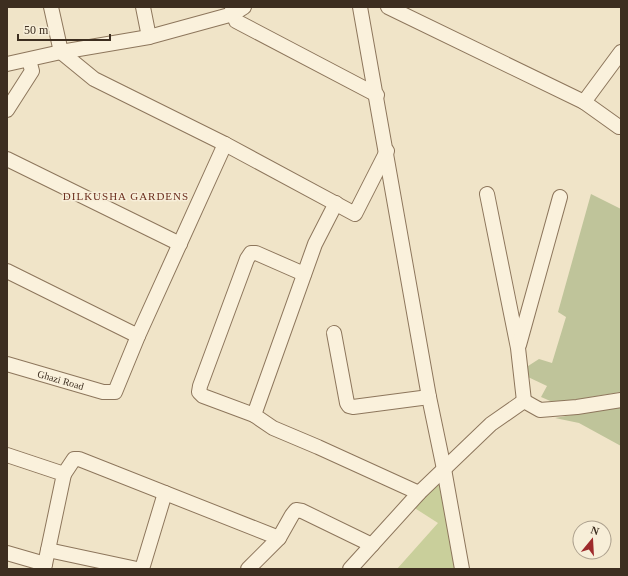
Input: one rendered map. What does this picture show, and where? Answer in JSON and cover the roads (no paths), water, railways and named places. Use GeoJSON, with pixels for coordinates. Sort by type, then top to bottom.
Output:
{"type":"FeatureCollection","features":[{"type":"Feature","properties":{"kind":"street"},"geometry":{"type":"LineString","coordinates":[[52,7],[61,52],[94,79],[225,144],[355,214],[387,151]]}},
{"type":"Feature","properties":{"kind":"street"},"geometry":{"type":"LineString","coordinates":[[144,7],[149,36]]}},
{"type":"Feature","properties":{"kind":"street"},"geometry":{"type":"LineString","coordinates":[[360,7],[387,151],[429,397],[462,569]]}},
{"type":"Feature","properties":{"kind":"street"},"geometry":{"type":"LineString","coordinates":[[388,7],[584,102],[619,127]]}},
{"type":"Feature","properties":{"kind":"street"},"geometry":{"type":"LineString","coordinates":[[7,64],[61,52],[149,36],[237,9],[236,21],[377,95]]}},
{"type":"Feature","properties":{"kind":"street"},"geometry":{"type":"LineString","coordinates":[[584,102],[621,52]]}},
{"type":"Feature","properties":{"kind":"street"},"geometry":{"type":"LineString","coordinates":[[7,110],[32,72],[30,60]]}},
{"type":"Feature","properties":{"kind":"street"},"geometry":{"type":"LineString","coordinates":[[7,271],[138,336],[225,144]]}},
{"type":"Feature","properties":{"kind":"street"},"geometry":{"type":"LineString","coordinates":[[7,159],[180,244]]}},
{"type":"Feature","properties":{"kind":"street"},"geometry":{"type":"LineString","coordinates":[[487,194],[518,348],[524,401]]}},
{"type":"Feature","properties":{"kind":"street"},"geometry":{"type":"LineString","coordinates":[[518,348],[560,197]]}},
{"type":"Feature","properties":{"kind":"street"},"geometry":{"type":"LineString","coordinates":[[254,415],[315,244],[336,203]]}},
{"type":"Feature","properties":{"kind":"street"},"geometry":{"type":"LineString","coordinates":[[304,274],[256,253],[251,253],[247,259],[199,392],[203,396],[254,415],[273,428],[419,493]]}},
{"type":"Feature","properties":{"kind":"street"},"geometry":{"type":"LineString","coordinates":[[334,333],[349,406],[353,407],[429,397]]}},
{"type":"Feature","properties":{"kind":"street","name":"Ghazi Road"},"geometry":{"type":"LineString","coordinates":[[7,364],[103,392],[115,392],[138,336]]}},
{"type":"Feature","properties":{"kind":"street"},"geometry":{"type":"LineString","coordinates":[[524,401],[540,410],[577,407],[621,400]]}},
{"type":"Feature","properties":{"kind":"street"},"geometry":{"type":"LineString","coordinates":[[350,569],[419,493],[492,424],[524,401]]}},
{"type":"Feature","properties":{"kind":"street"},"geometry":{"type":"LineString","coordinates":[[7,455],[64,474]]}},
{"type":"Feature","properties":{"kind":"street"},"geometry":{"type":"LineString","coordinates":[[7,553],[44,567],[64,474],[74,459],[79,459],[279,538]]}},
{"type":"Feature","properties":{"kind":"street"},"geometry":{"type":"LineString","coordinates":[[142,569],[165,493]]}},
{"type":"Feature","properties":{"kind":"street"},"geometry":{"type":"LineString","coordinates":[[248,569],[279,538],[296,510],[302,511],[372,545]]}},
{"type":"Feature","properties":{"kind":"street"},"geometry":{"type":"LineString","coordinates":[[48,550],[137,569]]}},
{"type":"Feature","properties":{"kind":"district","name":"DILKUSHA GARDENS"},"geometry":{"type":"Point","coordinates":[126,196]}}]}
